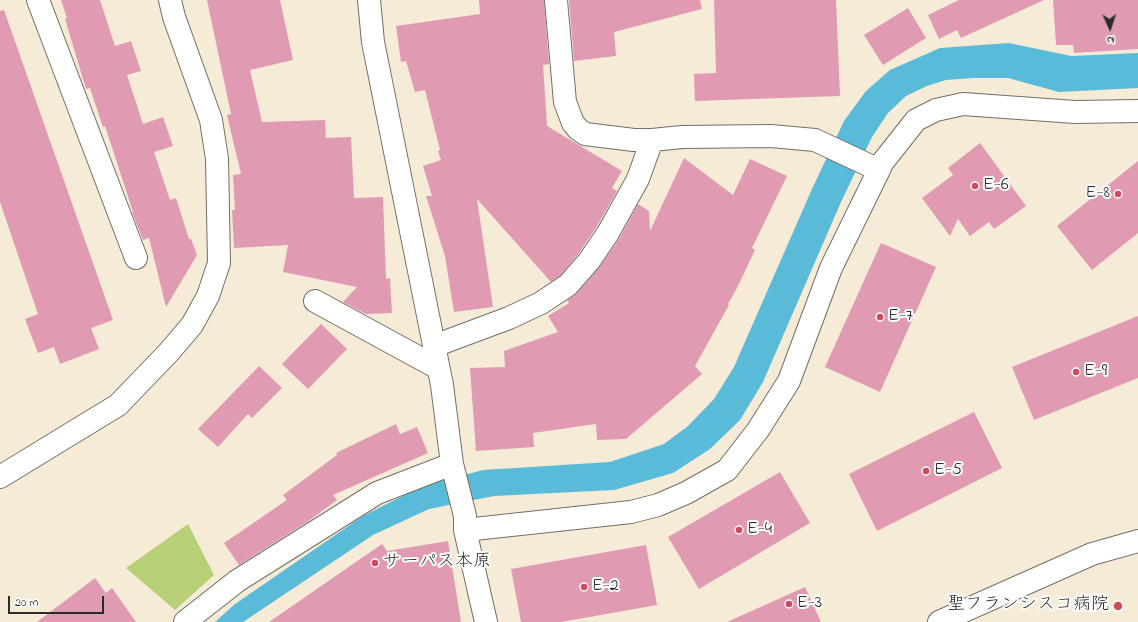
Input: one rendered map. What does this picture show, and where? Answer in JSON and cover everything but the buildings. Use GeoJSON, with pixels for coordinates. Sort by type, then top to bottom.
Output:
{"type":"FeatureCollection","features":[{"type":"Feature","properties":{"kind":"street"},"geometry":{"type":"LineString","coordinates":[[38,0],[136,258]]}},
{"type":"Feature","properties":{"kind":"street"},"geometry":{"type":"LineString","coordinates":[[0,477],[118,405],[169,352],[192,325],[208,296],[219,263],[217,159],[211,120],[174,18],[170,0]]}},
{"type":"Feature","properties":{"kind":"street"},"geometry":{"type":"LineString","coordinates":[[369,0],[373,42],[434,346],[452,464],[486,622]]}},
{"type":"Feature","properties":{"kind":"street"},"geometry":{"type":"LineString","coordinates":[[556,0],[565,102],[573,123],[585,134],[634,140],[682,137],[771,136],[815,140],[874,167]]}},
{"type":"Feature","properties":{"kind":"street"},"geometry":{"type":"LineString","coordinates":[[465,523],[631,512],[658,505],[686,493],[727,470],[758,430],[789,381],[831,268],[874,167],[882,163],[916,120],[936,110],[963,104],[1075,112],[1138,111]]}},
{"type":"Feature","properties":{"kind":"street"},"geometry":{"type":"LineString","coordinates":[[434,346],[509,318],[542,303],[568,285],[589,260],[608,233],[638,180],[652,140]]}},
{"type":"Feature","properties":{"kind":"street"},"geometry":{"type":"LineString","coordinates":[[315,301],[438,368]]}},
{"type":"Feature","properties":{"kind":"street"},"geometry":{"type":"LineString","coordinates":[[185,622],[237,581],[377,493],[452,464]]}},
{"type":"Feature","properties":{"kind":"street"},"geometry":{"type":"LineString","coordinates":[[939,622],[1092,554],[1138,540]]}},
{"type":"Feature","properties":{"kind":"green space"},"geometry":{"type":"Polygon","coordinates":[[[188,524],[214,575],[175,610],[126,568],[188,524]]]}},
{"type":"Feature","properties":{"kind":"water"},"geometry":{"type":"Polygon","coordinates":[[[1009,43],[1071,56],[1138,53],[1138,88],[1059,92],[1008,78],[973,78],[946,80],[927,86],[906,96],[888,113],[872,137],[841,202],[763,382],[740,420],[710,449],[673,473],[614,490],[494,496],[429,509],[373,535],[243,622],[215,622],[235,604],[363,516],[422,486],[483,470],[610,462],[664,444],[688,426],[714,399],[734,367],[812,189],[844,121],[866,91],[890,70],[940,48],[1009,43]]]}},
{"type":"Feature","properties":{"kind":"place","name":"E-6"},"geometry":{"type":"Point","coordinates":[975,186]}},
{"type":"Feature","properties":{"kind":"place","name":"E-8"},"geometry":{"type":"Point","coordinates":[1118,194]}},
{"type":"Feature","properties":{"kind":"place","name":"E-7"},"geometry":{"type":"Point","coordinates":[880,317]}},
{"type":"Feature","properties":{"kind":"place","name":"E-9"},"geometry":{"type":"Point","coordinates":[1076,372]}},
{"type":"Feature","properties":{"kind":"place","name":"E-5"},"geometry":{"type":"Point","coordinates":[926,471]}},
{"type":"Feature","properties":{"kind":"place","name":"E-4"},"geometry":{"type":"Point","coordinates":[739,530]}},
{"type":"Feature","properties":{"kind":"place","name":"サーパス本原"},"geometry":{"type":"Point","coordinates":[375,563]}},
{"type":"Feature","properties":{"kind":"place","name":"E-2"},"geometry":{"type":"Point","coordinates":[584,587]}},
{"type":"Feature","properties":{"kind":"place","name":"E-3"},"geometry":{"type":"Point","coordinates":[789,604]}},
{"type":"Feature","properties":{"kind":"place","name":"聖フランシスコ病院"},"geometry":{"type":"Point","coordinates":[1118,606]}}]}
